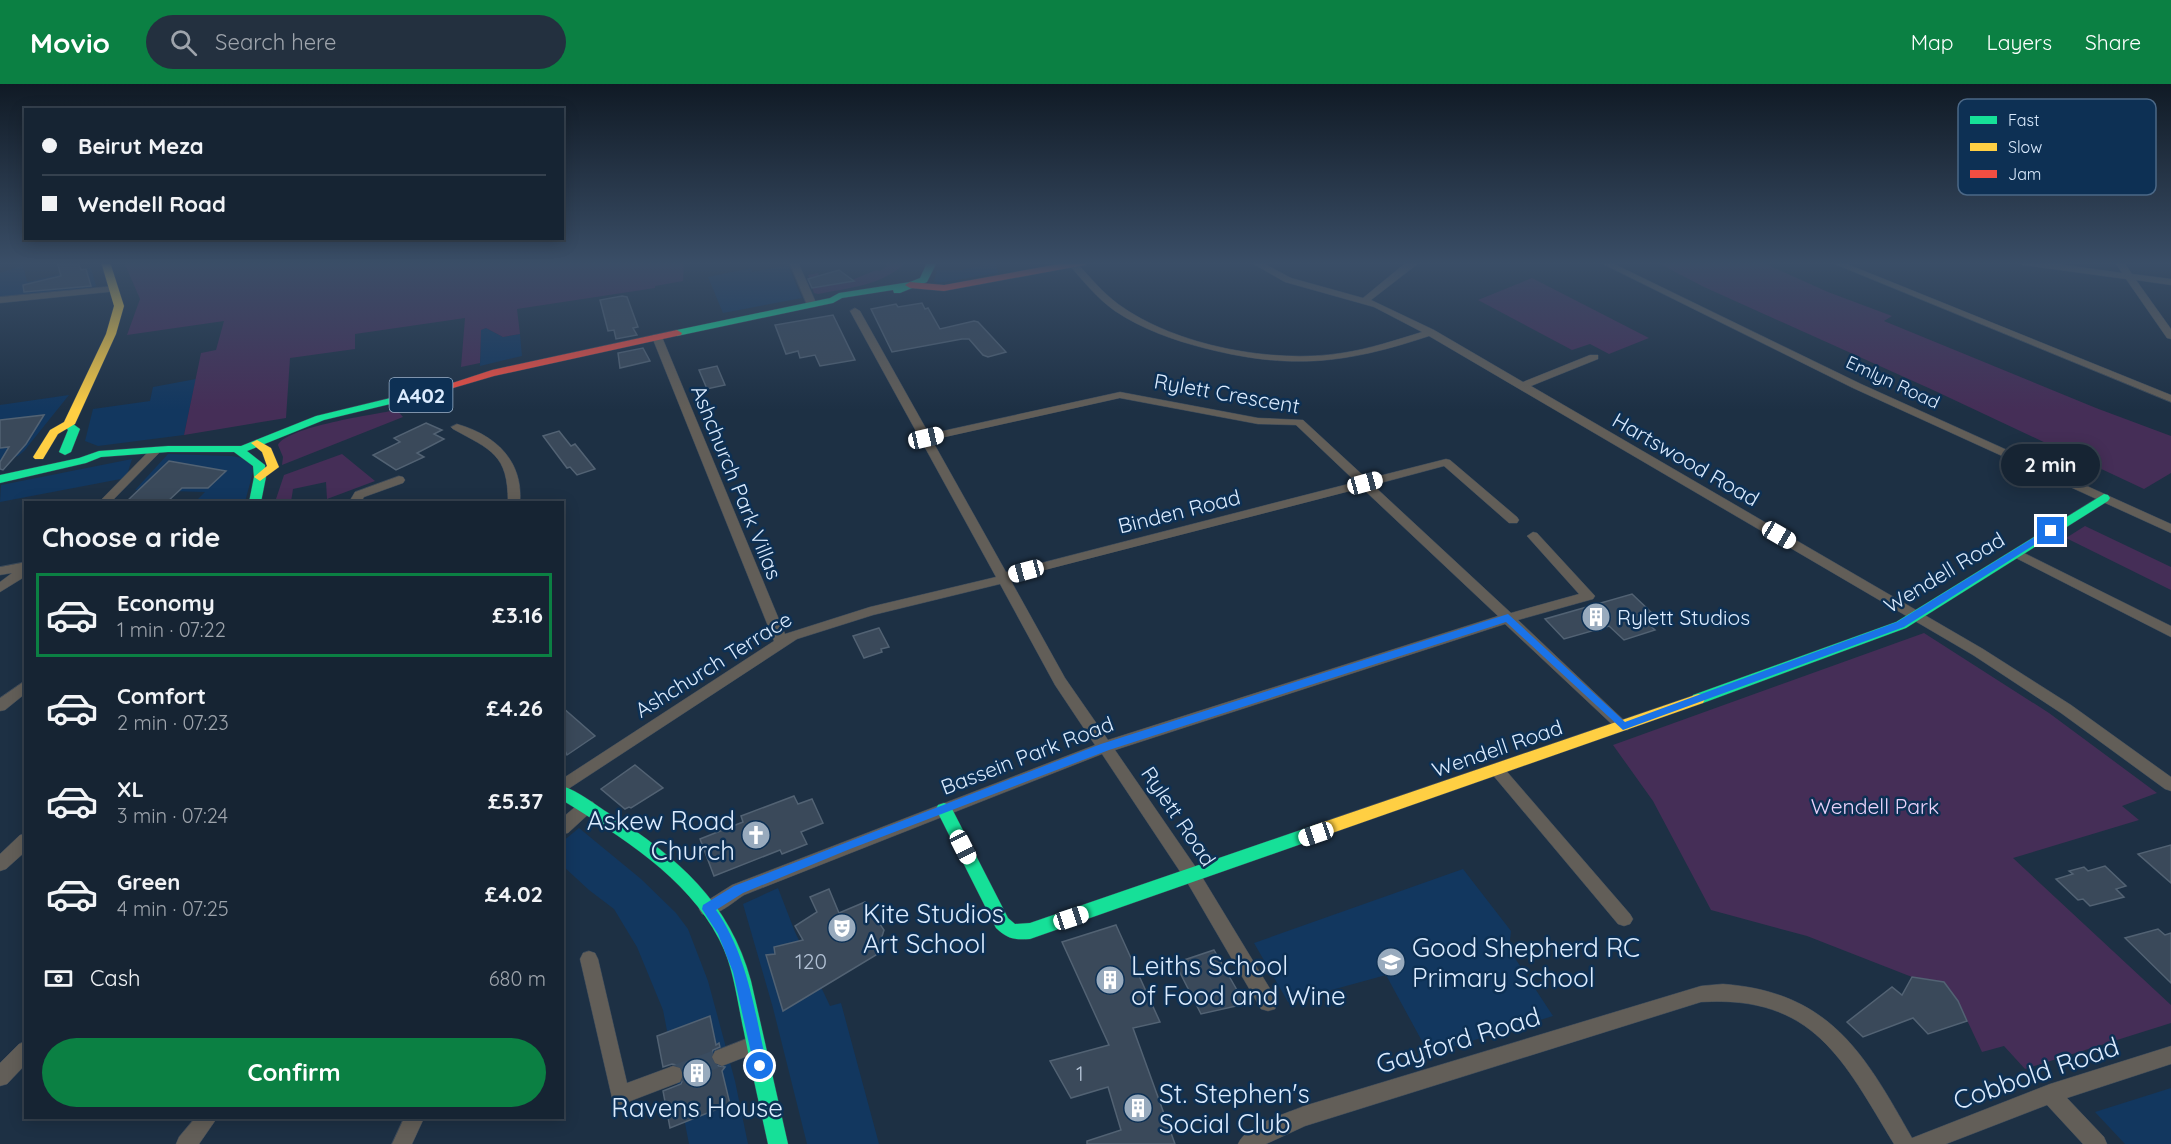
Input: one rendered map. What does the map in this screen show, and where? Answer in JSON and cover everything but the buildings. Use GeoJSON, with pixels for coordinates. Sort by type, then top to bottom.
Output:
{"type":"FeatureCollection","features":[{"type":"Feature","properties":{"kind":"main road"},"geometry":{"type":"LineString","coordinates":[[42,462],[54,432],[69,424],[97,369],[111,334],[117,311]]}},
{"type":"Feature","properties":{"kind":"main road","name":"A402"},"geometry":{"type":"LineString","coordinates":[[245,439],[284,423],[320,418],[413,397],[511,368],[780,311]]}},
{"type":"Feature","properties":{"kind":"main road"},"geometry":{"type":"LineString","coordinates":[[0,469],[64,460],[74,429],[69,424]]}},
{"type":"Feature","properties":{"kind":"main road"},"geometry":{"type":"LineString","coordinates":[[65,452],[99,454],[245,439],[267,450],[273,467],[260,477]]}},
{"type":"Feature","properties":{"kind":"main road"},"geometry":{"type":"LineString","coordinates":[[245,439],[257,462],[260,477],[255,501]]}},
{"type":"Feature","properties":{"kind":"main road"},"geometry":{"type":"LineString","coordinates":[[0,479],[42,462],[82,461],[99,454]]}},
{"type":"Feature","properties":{"kind":"main road","name":"Wendell Road"},"geometry":{"type":"LineString","coordinates":[[944,809],[1002,923],[1012,932],[1030,932],[1623,726],[1901,625],[2104,498]]}},
{"type":"Feature","properties":{"kind":"main road"},"geometry":{"type":"LineString","coordinates":[[564,793],[645,849],[708,909],[723,931],[740,972],[778,1144]]}},
{"type":"Feature","properties":{"kind":"street","name":"Rylett Road"},"geometry":{"type":"LineString","coordinates":[[855,311],[880,361],[926,438],[1060,681],[1193,877],[1268,1003]]}},
{"type":"Feature","properties":{"kind":"street"},"geometry":{"type":"LineString","coordinates":[[1123,311],[1135,319],[1177,336],[1247,355],[1293,360],[1344,357],[1385,348],[1430,332]]}},
{"type":"Feature","properties":{"kind":"street","name":"Hartswood Road"},"geometry":{"type":"LineString","coordinates":[[1394,311],[1918,615],[2040,691],[2171,785]]}},
{"type":"Feature","properties":{"kind":"street","name":"Emlyn Road"},"geometry":{"type":"LineString","coordinates":[[1704,311],[1857,386],[2171,529]]}},
{"type":"Feature","properties":{"kind":"street"},"geometry":{"type":"LineString","coordinates":[[1956,311],[2171,399]]}},
{"type":"Feature","properties":{"kind":"street"},"geometry":{"type":"LineString","coordinates":[[2153,311],[2171,336]]}},
{"type":"Feature","properties":{"kind":"street","name":"Ashchurch Park Villas"},"geometry":{"type":"LineString","coordinates":[[657,336],[781,642]]}},
{"type":"Feature","properties":{"kind":"street"},"geometry":{"type":"LineString","coordinates":[[1522,386],[1594,357]]}},
{"type":"Feature","properties":{"kind":"street","name":"Rylett Crescent"},"geometry":{"type":"LineString","coordinates":[[926,438],[1127,395],[1258,421],[1299,422],[1623,726]]}},
{"type":"Feature","properties":{"kind":"street"},"geometry":{"type":"LineString","coordinates":[[457,427],[486,443],[509,462],[514,479],[514,501]]}},
{"type":"Feature","properties":{"kind":"street"},"geometry":{"type":"LineString","coordinates":[[106,501],[162,449]]}},
{"type":"Feature","properties":{"kind":"street","name":"Binden Road"},"geometry":{"type":"LineString","coordinates":[[1004,578],[1446,462],[1513,520]]}},
{"type":"Feature","properties":{"kind":"street"},"geometry":{"type":"LineString","coordinates":[[356,501],[358,495],[399,480]]}},
{"type":"Feature","properties":{"kind":"street","name":"Bassein Park Road"},"geometry":{"type":"LineString","coordinates":[[708,909],[738,890],[1105,747],[1508,618],[1588,596],[1533,536]]}},
{"type":"Feature","properties":{"kind":"street"},"geometry":{"type":"LineString","coordinates":[[2016,553],[2171,632]]}},
{"type":"Feature","properties":{"kind":"street"},"geometry":{"type":"LineString","coordinates":[[0,571],[24,567]]}},
{"type":"Feature","properties":{"kind":"street"},"geometry":{"type":"LineString","coordinates":[[0,588],[24,569]]}},
{"type":"Feature","properties":{"kind":"street","name":"Ashchurch Terrace"},"geometry":{"type":"LineString","coordinates":[[564,786],[781,642],[805,630],[870,611],[1004,578]]}},
{"type":"Feature","properties":{"kind":"street"},"geometry":{"type":"LineString","coordinates":[[0,706],[24,687]]}},
{"type":"Feature","properties":{"kind":"street"},"geometry":{"type":"LineString","coordinates":[[1497,770],[1624,919]]}},
{"type":"Feature","properties":{"kind":"street"},"geometry":{"type":"LineString","coordinates":[[564,826],[587,807]]}},
{"type":"Feature","properties":{"kind":"street"},"geometry":{"type":"LineString","coordinates":[[0,864],[24,842]]}},
{"type":"Feature","properties":{"kind":"street"},"geometry":{"type":"LineString","coordinates":[[589,959],[620,1095],[673,1075]]}},
{"type":"Feature","properties":{"kind":"street","name":"Gayford Road"},"geometry":{"type":"LineString","coordinates":[[1248,1144],[1285,1123],[1334,1106],[1701,994],[1718,992],[1744,993],[1770,999],[1792,1008],[1824,1029],[1854,1060],[1905,1144]]}},
{"type":"Feature","properties":{"kind":"street"},"geometry":{"type":"LineString","coordinates":[[722,1057],[756,1044]]}},
{"type":"Feature","properties":{"kind":"street"},"geometry":{"type":"LineString","coordinates":[[0,1077],[24,1052]]}},
{"type":"Feature","properties":{"kind":"street","name":"Cobbold Road"},"geometry":{"type":"LineString","coordinates":[[1920,1144],[2050,1094],[2171,1055]]}},
{"type":"Feature","properties":{"kind":"street"},"geometry":{"type":"LineString","coordinates":[[2050,1094],[2097,1144]]}},
{"type":"Feature","properties":{"kind":"street"},"geometry":{"type":"LineString","coordinates":[[186,1144],[206,1119]]}},
{"type":"Feature","properties":{"kind":"street"},"geometry":{"type":"LineString","coordinates":[[402,1144],[414,1119]]}},
{"type":"Feature","properties":{"kind":"shaded area"},"geometry":{"type":"Polygon","coordinates":[[[486,328],[503,337],[520,334],[522,356],[480,366],[481,330],[486,328]]]}},
{"type":"Feature","properties":{"kind":"shaded area"},"geometry":{"type":"Polygon","coordinates":[[[196,379],[184,435],[98,446],[85,441],[93,409],[150,401],[153,387],[196,379]]]}},
{"type":"Feature","properties":{"kind":"shaded area"},"geometry":{"type":"Polygon","coordinates":[[[69,395],[24,451],[18,456],[0,462],[0,405],[69,395]]]}},
{"type":"Feature","properties":{"kind":"shaded area"},"geometry":{"type":"Polygon","coordinates":[[[168,454],[232,456],[247,459],[251,462],[253,472],[245,501],[196,501],[205,492],[135,490],[168,454]]]}},
{"type":"Feature","properties":{"kind":"shaded area"},"geometry":{"type":"Polygon","coordinates":[[[132,459],[126,478],[0,502],[1,485],[132,459]]]}},
{"type":"Feature","properties":{"kind":"shaded area"},"geometry":{"type":"Polygon","coordinates":[[[579,828],[641,879],[676,913],[688,929],[708,981],[735,1081],[748,1144],[689,1144],[663,1010],[637,947],[614,909],[564,867],[564,840],[579,828]]]}},
{"type":"Feature","properties":{"kind":"shaded area","name":"Good Shepherd RC Primary School"},"geometry":{"type":"Polygon","coordinates":[[[1463,869],[1511,931],[1509,949],[1553,1016],[1429,1054],[1386,975],[1288,1002],[1254,943],[1463,869]]]}},
{"type":"Feature","properties":{"kind":"shaded area"},"geometry":{"type":"Polygon","coordinates":[[[778,888],[795,932],[830,1006],[841,1003],[879,1144],[807,1144],[773,1008],[743,904],[778,888]]]}},
{"type":"Feature","properties":{"kind":"shaded area"},"geometry":{"type":"Polygon","coordinates":[[[2171,1088],[2171,1144],[2125,1144],[2095,1112],[2171,1088]]]}},
{"type":"Feature","properties":{"kind":"green space"},"geometry":{"type":"Polygon","coordinates":[[[135,311],[517,311],[520,334],[503,337],[486,328],[481,330],[480,363],[461,367],[465,318],[355,334],[355,349],[290,358],[286,418],[184,435],[201,353],[216,350],[224,321],[127,335],[135,311]]]}},
{"type":"Feature","properties":{"kind":"green space"},"geometry":{"type":"Polygon","coordinates":[[[1500,311],[1597,311],[1649,338],[1609,354],[1590,344],[1572,350],[1500,311]]]}},
{"type":"Feature","properties":{"kind":"green space"},"geometry":{"type":"Polygon","coordinates":[[[1758,311],[1880,311],[1892,316],[1884,321],[2096,408],[2171,436],[2171,473],[2144,489],[1758,311]]]}},
{"type":"Feature","properties":{"kind":"green space"},"geometry":{"type":"Polygon","coordinates":[[[397,410],[403,417],[282,465],[283,457],[278,445],[285,438],[297,432],[333,422],[397,410]]]}},
{"type":"Feature","properties":{"kind":"green space"},"geometry":{"type":"Polygon","coordinates":[[[342,454],[375,481],[327,499],[326,482],[293,489],[291,501],[275,501],[284,475],[342,454]]]}},
{"type":"Feature","properties":{"kind":"green space"},"geometry":{"type":"Polygon","coordinates":[[[2085,526],[2171,567],[2171,590],[2066,538],[2085,526]]]}},
{"type":"Feature","properties":{"kind":"green space","name":"Wendell Park"},"geometry":{"type":"Polygon","coordinates":[[[1924,633],[2049,713],[2157,793],[2122,806],[2139,820],[2013,858],[2171,1005],[2171,1023],[2025,1069],[2004,1046],[1982,1052],[1958,1001],[1944,982],[1912,977],[1807,936],[1711,910],[1653,801],[1613,745],[1924,633]]]}},
{"type":"Feature","properties":{"kind":"tunnel"},"geometry":{"type":"LineString","coordinates":[[673,1075],[722,1057]]}},
{"type":"Feature","properties":{"kind":"traffic: fast"},"geometry":{"type":"LineString","coordinates":[[677,333],[779,311]]}},
{"type":"Feature","properties":{"kind":"traffic: fast"},"geometry":{"type":"LineString","coordinates":[[0,479],[82,461],[99,454],[168,449],[242,449],[320,418],[436,390]]}},
{"type":"Feature","properties":{"kind":"traffic: fast"},"geometry":{"type":"LineString","coordinates":[[65,452],[74,429],[69,424]]}},
{"type":"Feature","properties":{"kind":"traffic: fast"},"geometry":{"type":"LineString","coordinates":[[237,449],[259,465],[260,477],[255,501]]}},
{"type":"Feature","properties":{"kind":"traffic: fast"},"geometry":{"type":"LineString","coordinates":[[1698,699],[1901,625],[2104,498]]}},
{"type":"Feature","properties":{"kind":"traffic: fast"},"geometry":{"type":"LineString","coordinates":[[564,793],[630,836],[673,870],[709,909],[724,931],[735,955],[742,981],[778,1144]]}},
{"type":"Feature","properties":{"kind":"traffic: fast"},"geometry":{"type":"LineString","coordinates":[[944,809],[1002,923],[1012,932],[1030,931],[1318,831]]}},
{"type":"Feature","properties":{"kind":"traffic: slow"},"geometry":{"type":"LineString","coordinates":[[39,457],[54,432],[69,424],[111,334],[117,311]]}},
{"type":"Feature","properties":{"kind":"traffic: slow"},"geometry":{"type":"LineString","coordinates":[[257,443],[267,450],[273,467],[260,477]]}},
{"type":"Feature","properties":{"kind":"traffic: slow"},"geometry":{"type":"LineString","coordinates":[[1318,831],[1698,699]]}},
{"type":"Feature","properties":{"kind":"traffic: jam"},"geometry":{"type":"LineString","coordinates":[[436,390],[492,373],[677,333]]}},
{"type":"Feature","properties":{"kind":"place","name":"Rylett Studios"},"geometry":{"type":"Point","coordinates":[1596,617]}},
{"type":"Feature","properties":{"kind":"place","name":"Askew Road Church"},"geometry":{"type":"Point","coordinates":[756,835]}},
{"type":"Feature","properties":{"kind":"place","name":"Kite Studios Art School"},"geometry":{"type":"Point","coordinates":[842,928]}},
{"type":"Feature","properties":{"kind":"place","name":"Good Shepherd RC Primary School"},"geometry":{"type":"Point","coordinates":[1391,962]}},
{"type":"Feature","properties":{"kind":"place","name":"Leiths School of Food and Wine"},"geometry":{"type":"Point","coordinates":[1110,980]}},
{"type":"Feature","properties":{"kind":"place","name":"Ravens House"},"geometry":{"type":"Point","coordinates":[697,1073]}},
{"type":"Feature","properties":{"kind":"place","name":"St. Stephen's Social Club"},"geometry":{"type":"Point","coordinates":[1138,1108]}},
{"type":"Feature","properties":{"kind":"route"},"geometry":{"type":"LineString","coordinates":[[760,1066],[740,972],[723,931],[708,909],[738,890],[1105,747],[1508,618],[1623,726],[1901,625],[2051,531]]}}]}
